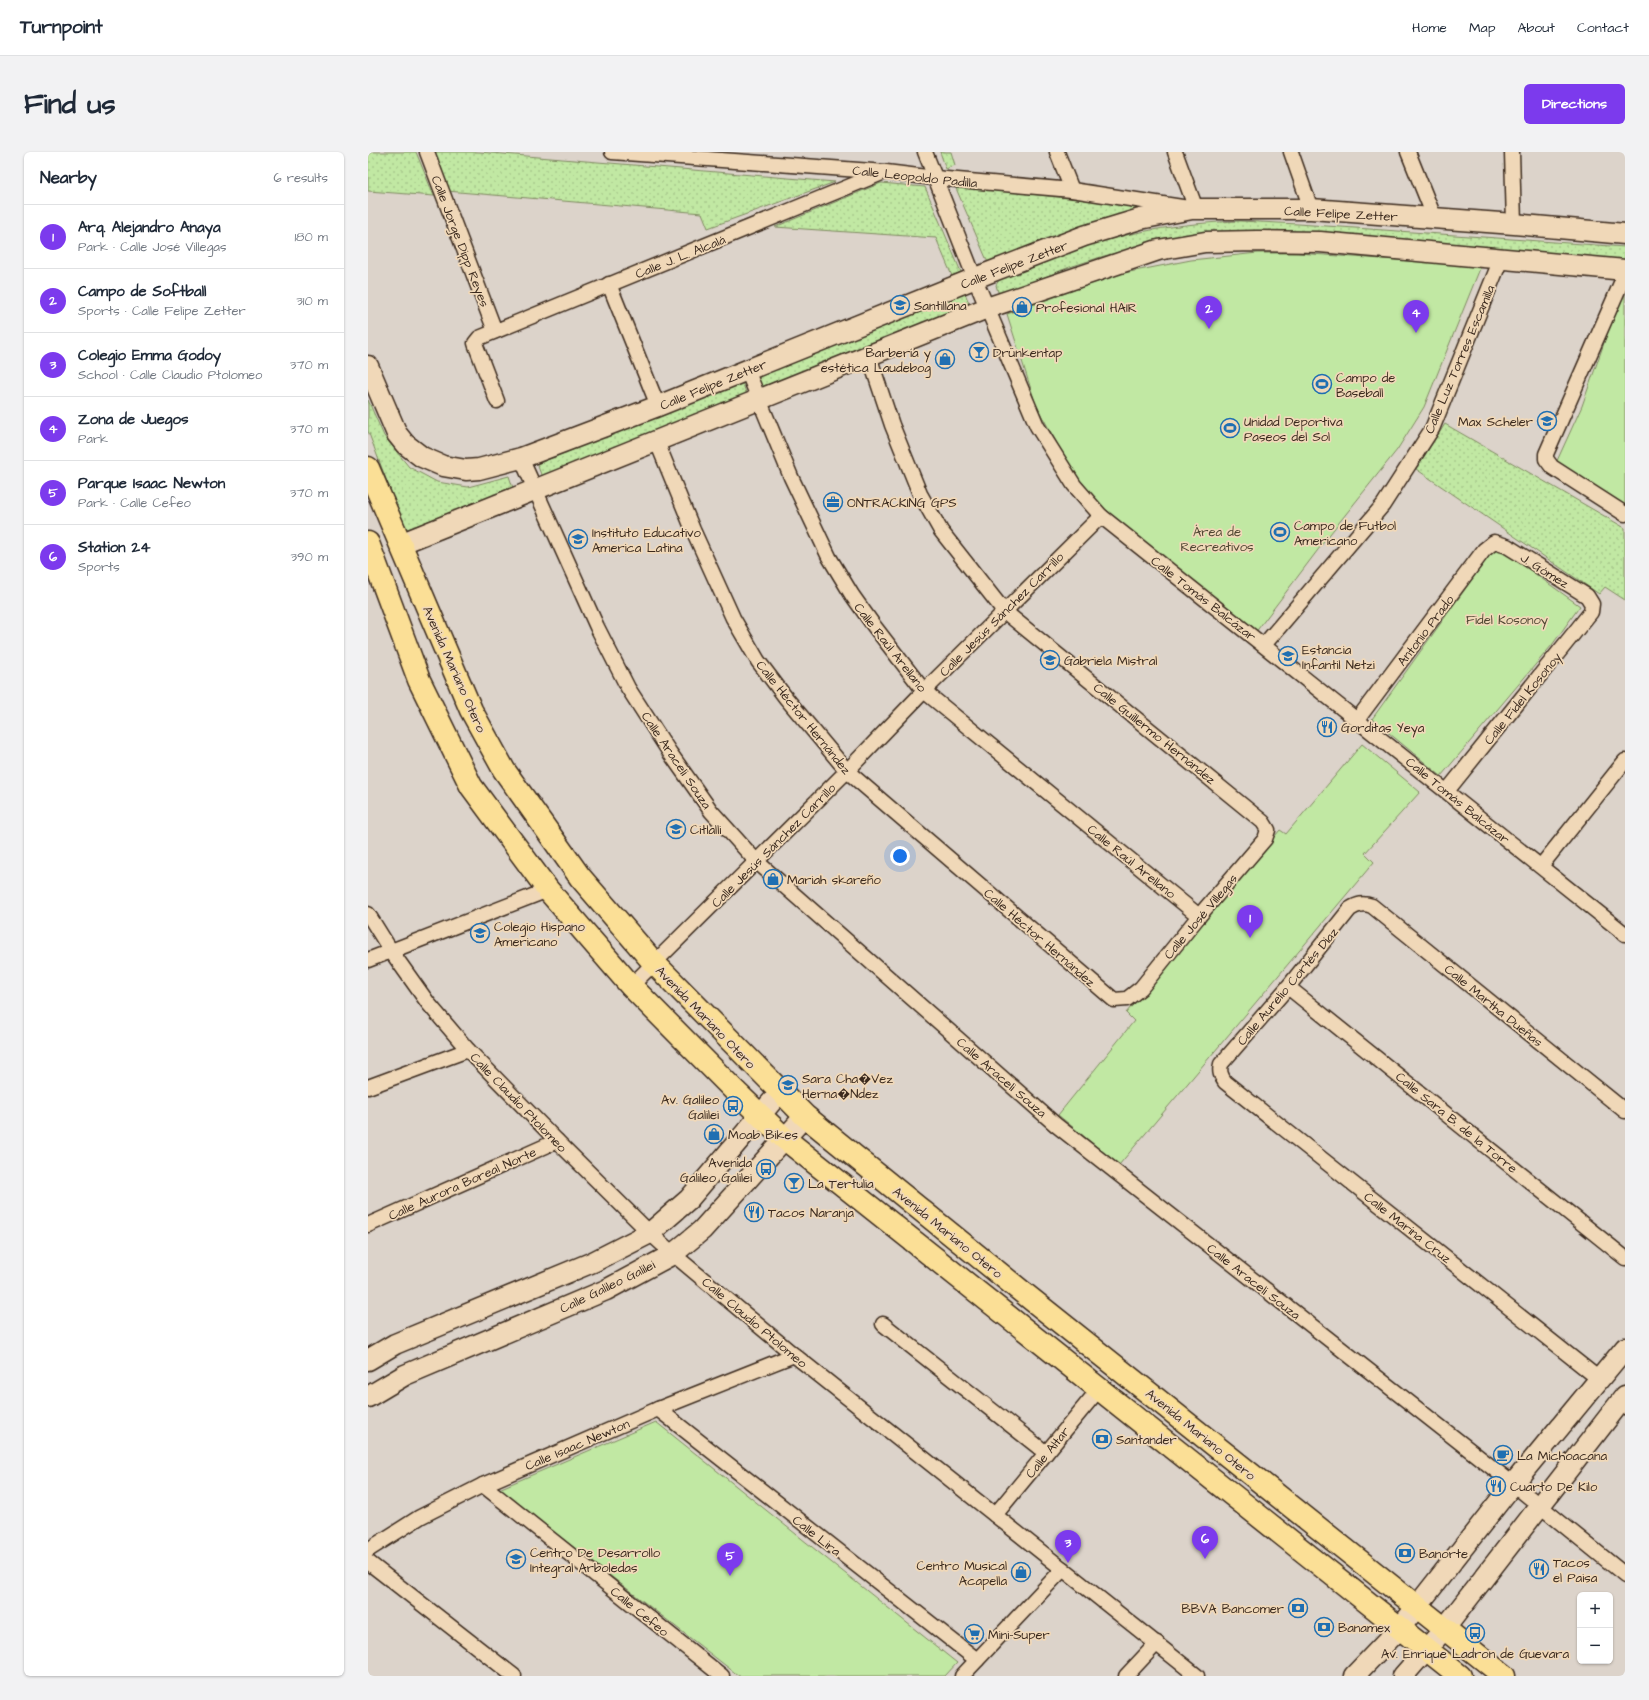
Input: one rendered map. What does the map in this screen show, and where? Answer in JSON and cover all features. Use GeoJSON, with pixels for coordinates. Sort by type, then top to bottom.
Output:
{"type":"FeatureCollection","features":[{"type":"Feature","properties":{"kind":"main road","name":"Calle Felipe Zetter"},"geometry":{"type":"LineString","coordinates":[[368,366],[397,434],[405,444],[422,457],[442,466],[466,470],[492,466],[521,458],[658,406],[1084,236],[1140,220],[1194,209],[1311,209],[1625,234]]}},
{"type":"Feature","properties":{"kind":"main road"},"geometry":{"type":"LineString","coordinates":[[400,544],[657,442],[987,308],[1158,250],[1205,242],[1320,242],[1625,270]]}},
{"type":"Feature","properties":{"kind":"main road"},"geometry":{"type":"LineString","coordinates":[[368,456],[381,498]]}},
{"type":"Feature","properties":{"kind":"main road","name":"Avenida Mariano Otero"},"geometry":{"type":"LineString","coordinates":[[368,468],[471,710],[504,770],[580,877],[654,963],[805,1116],[1021,1292],[1504,1676]]}},
{"type":"Feature","properties":{"kind":"main road"},"geometry":{"type":"LineString","coordinates":[[368,544],[419,680],[471,786],[548,890],[631,986],[760,1116],[785,1139],[1460,1676]]}},
{"type":"Feature","properties":{"kind":"main road"},"geometry":{"type":"LineString","coordinates":[[368,569],[389,601]]}},
{"type":"Feature","properties":{"kind":"main road"},"geometry":{"type":"LineString","coordinates":[[368,1360],[395,1344],[593,1262],[650,1232],[689,1199],[780,1092]]}},
{"type":"Feature","properties":{"kind":"main road","name":"Calle Galileo Galilei"},"geometry":{"type":"LineString","coordinates":[[368,1397],[405,1375],[606,1290],[673,1254],[702,1230],[805,1116]]}},
{"type":"Feature","properties":{"kind":"main road"},"geometry":{"type":"LineString","coordinates":[[1354,1676],[1400,1628],[1512,1484],[1625,1348]]}},
{"type":"Feature","properties":{"kind":"main road"},"geometry":{"type":"LineString","coordinates":[[1403,1676],[1427,1650],[1625,1396]]}},
{"type":"Feature","properties":{"kind":"street","name":"Calle Jorge Dipp Reyes"},"geometry":{"type":"LineString","coordinates":[[427,152],[495,331]]}},
{"type":"Feature","properties":{"kind":"street","name":"Calle Leopoldo Padilla"},"geometry":{"type":"LineString","coordinates":[[612,152],[886,172],[934,178],[1072,190],[1194,209]]}},
{"type":"Feature","properties":{"kind":"street","name":"Calle Tomás Balcázar"},"geometry":{"type":"LineString","coordinates":[[925,152],[975,279],[1037,426],[1052,452],[1074,484],[1101,516],[1625,934]]}},
{"type":"Feature","properties":{"kind":"street"},"geometry":{"type":"LineString","coordinates":[[1057,152],[1072,190]]}},
{"type":"Feature","properties":{"kind":"street"},"geometry":{"type":"LineString","coordinates":[[1175,152],[1194,209]]}},
{"type":"Feature","properties":{"kind":"street"},"geometry":{"type":"LineString","coordinates":[[1291,152],[1311,209]]}},
{"type":"Feature","properties":{"kind":"street"},"geometry":{"type":"LineString","coordinates":[[1408,152],[1435,219]]}},
{"type":"Feature","properties":{"kind":"street"},"geometry":{"type":"LineString","coordinates":[[1512,152],[1514,224]]}},
{"type":"Feature","properties":{"kind":"street","name":"Calle J. L. Alcalá"},"geometry":{"type":"LineString","coordinates":[[497,401],[475,343],[479,338],[886,172]]}},
{"type":"Feature","properties":{"kind":"street","name":"Calle Luz Torres Escamilla"},"geometry":{"type":"LineString","coordinates":[[1264,645],[1383,505],[1432,429],[1501,259]]}},
{"type":"Feature","properties":{"kind":"street"},"geometry":{"type":"LineString","coordinates":[[1625,274],[1547,450],[1546,459],[1552,467],[1625,514]]}},
{"type":"Feature","properties":{"kind":"street"},"geometry":{"type":"LineString","coordinates":[[609,284],[658,406]]}},
{"type":"Feature","properties":{"kind":"street","name":"Calle Guillermo Hernández"},"geometry":{"type":"LineString","coordinates":[[869,356],[892,425],[920,494],[940,531],[1004,611],[1263,822],[1268,830]]}},
{"type":"Feature","properties":{"kind":"street","name":"Calle Raúl Arellano"},"geometry":{"type":"LineString","coordinates":[[747,370],[806,510],[829,557],[856,601],[924,691],[1199,916]]}},
{"type":"Feature","properties":{"kind":"street","name":"Calle Héctor Hernández"},"geometry":{"type":"LineString","coordinates":[[657,442],[693,530],[737,624],[758,661],[786,698],[847,771],[1114,1000],[1127,999]]}},
{"type":"Feature","properties":{"kind":"street","name":"Calle Araceli Souza"},"geometry":{"type":"LineString","coordinates":[[521,458],[534,491],[597,627],[628,688],[670,753],[711,811],[756,861],[1056,1125],[1625,1574]]}},
{"type":"Feature","properties":{"kind":"street","name":"Calle Jesús Sánchez Carrillo"},"geometry":{"type":"LineString","coordinates":[[631,986],[847,771],[1004,611],[1101,516]]}},
{"type":"Feature","properties":{"kind":"street","name":"J. Gómez"},"geometry":{"type":"LineString","coordinates":[[1494,542],[1507,546],[1588,596],[1592,604]]}},
{"type":"Feature","properties":{"kind":"street","name":"Antonio Prado"},"geometry":{"type":"LineString","coordinates":[[1357,720],[1484,550],[1494,542]]}},
{"type":"Feature","properties":{"kind":"street","name":"Calle Fidel Kosonoy"},"geometry":{"type":"LineString","coordinates":[[1447,791],[1591,612],[1592,604]]}},
{"type":"Feature","properties":{"kind":"street"},"geometry":{"type":"LineString","coordinates":[[1540,866],[1625,761]]}},
{"type":"Feature","properties":{"kind":"street","name":"Calle José Villegas"},"geometry":{"type":"LineString","coordinates":[[1127,999],[1140,988],[1265,839],[1268,830]]}},
{"type":"Feature","properties":{"kind":"street"},"geometry":{"type":"LineString","coordinates":[[368,960],[548,890]]}},
{"type":"Feature","properties":{"kind":"street","name":"Calle Aurelio Cortés Díaz"},"geometry":{"type":"LineString","coordinates":[[1220,1073],[1221,1064],[1288,987],[1350,910],[1360,904]]}},
{"type":"Feature","properties":{"kind":"street","name":"Calle Martha Dueñas"},"geometry":{"type":"LineString","coordinates":[[1360,904],[1372,906],[1625,1112]]}},
{"type":"Feature","properties":{"kind":"street","name":"Calle Claudio Ptolomeo"},"geometry":{"type":"LineString","coordinates":[[368,914],[391,951],[428,1003],[468,1050],[557,1141],[673,1254],[794,1355],[1197,1676]]}},
{"type":"Feature","properties":{"kind":"street","name":"Calle Sara B. de la Torre"},"geometry":{"type":"LineString","coordinates":[[1288,987],[1625,1258]]}},
{"type":"Feature","properties":{"kind":"street"},"geometry":{"type":"LineString","coordinates":[[368,1087],[468,1050]]}},
{"type":"Feature","properties":{"kind":"street","name":"Calle Marina Cruz"},"geometry":{"type":"LineString","coordinates":[[1220,1073],[1225,1082],[1599,1379]]}},
{"type":"Feature","properties":{"kind":"street","name":"Calle Aurora Boreal Norte"},"geometry":{"type":"LineString","coordinates":[[368,1225],[557,1141]]}},
{"type":"Feature","properties":{"kind":"street"},"geometry":{"type":"LineString","coordinates":[[883,1324],[1046,1454]]}},
{"type":"Feature","properties":{"kind":"street","name":"Calle Isaac Newton"},"geometry":{"type":"LineString","coordinates":[[368,1550],[420,1517],[483,1485],[658,1409],[794,1355]]}},
{"type":"Feature","properties":{"kind":"street","name":"Calle Altar"},"geometry":{"type":"LineString","coordinates":[[995,1515],[1099,1389]]}},
{"type":"Feature","properties":{"kind":"street","name":"Calle Lira"},"geometry":{"type":"LineString","coordinates":[[658,1409],[977,1660]]}},
{"type":"Feature","properties":{"kind":"street","name":"Calle Cefeo"},"geometry":{"type":"LineString","coordinates":[[483,1485],[722,1676]]}},
{"type":"Feature","properties":{"kind":"street"},"geometry":{"type":"LineString","coordinates":[[368,1562],[514,1676]]}},
{"type":"Feature","properties":{"kind":"street"},"geometry":{"type":"LineString","coordinates":[[962,1676],[1063,1569]]}},
{"type":"Feature","properties":{"kind":"street"},"geometry":{"type":"LineString","coordinates":[[1126,1676],[1157,1643]]}},
{"type":"Feature","properties":{"kind":"green space"},"geometry":{"type":"Polygon","coordinates":[[[368,152],[416,152],[434,196],[368,191],[368,152]]]}},
{"type":"Feature","properties":{"kind":"green space"},"geometry":{"type":"Polygon","coordinates":[[[432,152],[479,152],[835,182],[708,228],[702,213],[447,191],[432,152]]]}},
{"type":"Feature","properties":{"kind":"green space"},"geometry":{"type":"Polygon","coordinates":[[[940,152],[951,152],[955,165],[946,169],[940,152]]]}},
{"type":"Feature","properties":{"kind":"green space"},"geometry":{"type":"Polygon","coordinates":[[[881,183],[925,187],[961,272],[952,276],[936,238],[775,227],[881,183]]]}},
{"type":"Feature","properties":{"kind":"green space"},"geometry":{"type":"Polygon","coordinates":[[[955,186],[1142,206],[1143,213],[989,265],[955,186]]]}},
{"type":"Feature","properties":{"kind":"green space"},"geometry":{"type":"Polygon","coordinates":[[[1240,221],[1625,247],[1625,260],[1168,241],[1104,256],[1070,267],[1004,293],[998,292],[996,285],[999,280],[1048,259],[1107,240],[1150,230],[1195,224],[1240,221]]]}},
{"type":"Feature","properties":{"kind":"green space","name":"Unidad Deportiva Paseos del Sol"},"geometry":{"type":"Polygon","coordinates":[[[1258,253],[1297,253],[1481,266],[1424,407],[1397,450],[1330,534],[1255,633],[1106,512],[1071,469],[1036,405],[1007,314],[1119,274],[1191,260],[1258,253]]]}},
{"type":"Feature","properties":{"kind":"green space"},"geometry":{"type":"Polygon","coordinates":[[[1625,283],[1625,505],[1556,463],[1582,406],[1625,283]]]}},
{"type":"Feature","properties":{"kind":"green space"},"geometry":{"type":"Polygon","coordinates":[[[965,293],[970,306],[762,390],[756,376],[965,293]]]}},
{"type":"Feature","properties":{"kind":"green space"},"geometry":{"type":"Polygon","coordinates":[[[742,382],[747,395],[542,477],[537,464],[742,382]]]}},
{"type":"Feature","properties":{"kind":"green space"},"geometry":{"type":"Polygon","coordinates":[[[368,400],[384,436],[409,467],[437,482],[468,487],[509,476],[513,488],[405,530],[368,431],[368,400]]]}},
{"type":"Feature","properties":{"kind":"green space"},"geometry":{"type":"Polygon","coordinates":[[[1445,424],[1625,528],[1625,600],[1605,587],[1599,594],[1416,469],[1445,424]]]}},
{"type":"Feature","properties":{"kind":"green space","name":"Fidel Kosonoy"},"geometry":{"type":"Polygon","coordinates":[[[1496,546],[1580,606],[1552,645],[1441,776],[1372,719],[1496,546]]]}},
{"type":"Feature","properties":{"kind":"green space"},"geometry":{"type":"Polygon","coordinates":[[[1362,744],[1420,792],[1365,853],[1374,862],[1119,1165],[1058,1115],[1134,1021],[1126,1013],[1280,830],[1286,834],[1362,744]]]}},
{"type":"Feature","properties":{"kind":"green space"},"geometry":{"type":"Polygon","coordinates":[[[656,1422],[957,1663],[945,1676],[739,1676],[499,1489],[656,1422]]]}},
{"type":"Feature","properties":{"kind":"place","name":"Santillana"},"geometry":{"type":"Point","coordinates":[900,305]}},
{"type":"Feature","properties":{"kind":"place","name":"Profesional HAIR"},"geometry":{"type":"Point","coordinates":[1022,307]}},
{"type":"Feature","properties":{"kind":"place","name":"Campo de Softball"},"geometry":{"type":"Point","coordinates":[1209,329]}},
{"type":"Feature","properties":{"kind":"place","name":"Zona de Juegos"},"geometry":{"type":"Point","coordinates":[1416,333]}},
{"type":"Feature","properties":{"kind":"place","name":"Drünkentap"},"geometry":{"type":"Point","coordinates":[979,352]}},
{"type":"Feature","properties":{"kind":"place","name":"Barbería y estética Laudebog"},"geometry":{"type":"Point","coordinates":[945,359]}},
{"type":"Feature","properties":{"kind":"place","name":"Campo de Baseball"},"geometry":{"type":"Point","coordinates":[1322,384]}},
{"type":"Feature","properties":{"kind":"place","name":"Max Scheler"},"geometry":{"type":"Point","coordinates":[1547,421]}},
{"type":"Feature","properties":{"kind":"place","name":"Unidad Deportiva Paseos del Sol"},"geometry":{"type":"Point","coordinates":[1230,428]}},
{"type":"Feature","properties":{"kind":"place","name":"ONTRACKING GPS"},"geometry":{"type":"Point","coordinates":[833,502]}},
{"type":"Feature","properties":{"kind":"place","name":"Campo de Futbol Americano"},"geometry":{"type":"Point","coordinates":[1280,532]}},
{"type":"Feature","properties":{"kind":"place","name":"Instituto Educativo America Latina"},"geometry":{"type":"Point","coordinates":[578,539]}},
{"type":"Feature","properties":{"kind":"place","name":"Estancia Infantil Netzi"},"geometry":{"type":"Point","coordinates":[1288,656]}},
{"type":"Feature","properties":{"kind":"place","name":"Gabriela Mistral"},"geometry":{"type":"Point","coordinates":[1050,660]}},
{"type":"Feature","properties":{"kind":"place","name":"Gorditas Yeya"},"geometry":{"type":"Point","coordinates":[1327,727]}},
{"type":"Feature","properties":{"kind":"place","name":"Citlalli"},"geometry":{"type":"Point","coordinates":[676,829]}},
{"type":"Feature","properties":{"kind":"place","name":"Mariah skareño"},"geometry":{"type":"Point","coordinates":[773,879]}},
{"type":"Feature","properties":{"kind":"place","name":"Colegio Hispano Americano"},"geometry":{"type":"Point","coordinates":[480,933]}},
{"type":"Feature","properties":{"kind":"place","name":"Arq. Alejandro Anaya"},"geometry":{"type":"Point","coordinates":[1250,938]}},
{"type":"Feature","properties":{"kind":"place","name":"Sara Cha�Vez Herna�Ndez"},"geometry":{"type":"Point","coordinates":[788,1085]}},
{"type":"Feature","properties":{"kind":"place","name":"Av. Galileo Galilei"},"geometry":{"type":"Point","coordinates":[733,1106]}},
{"type":"Feature","properties":{"kind":"place","name":"Moab Bikes"},"geometry":{"type":"Point","coordinates":[714,1134]}},
{"type":"Feature","properties":{"kind":"place","name":"Avenida Galileo Galilei"},"geometry":{"type":"Point","coordinates":[766,1169]}},
{"type":"Feature","properties":{"kind":"place","name":"La Tertulia"},"geometry":{"type":"Point","coordinates":[794,1183]}},
{"type":"Feature","properties":{"kind":"place","name":"Tacos Naranja"},"geometry":{"type":"Point","coordinates":[754,1212]}},
{"type":"Feature","properties":{"kind":"place","name":"Santander"},"geometry":{"type":"Point","coordinates":[1102,1439]}},
{"type":"Feature","properties":{"kind":"place","name":"La Michoacana"},"geometry":{"type":"Point","coordinates":[1503,1455]}},
{"type":"Feature","properties":{"kind":"place","name":"Cuarto De Kilo"},"geometry":{"type":"Point","coordinates":[1496,1486]}},
{"type":"Feature","properties":{"kind":"place","name":"Banorte"},"geometry":{"type":"Point","coordinates":[1405,1553]}},
{"type":"Feature","properties":{"kind":"place","name":"Centro De Desarrollo Integral Arboledas"},"geometry":{"type":"Point","coordinates":[516,1559]}},
{"type":"Feature","properties":{"kind":"place","name":"Station 24"},"geometry":{"type":"Point","coordinates":[1205,1559]}},
{"type":"Feature","properties":{"kind":"place","name":"Colegio Emma Godoy"},"geometry":{"type":"Point","coordinates":[1068,1563]}},
{"type":"Feature","properties":{"kind":"place","name":"Tacos el Paisa"},"geometry":{"type":"Point","coordinates":[1539,1569]}},
{"type":"Feature","properties":{"kind":"place","name":"Centro Musical Acapella"},"geometry":{"type":"Point","coordinates":[1021,1572]}},
{"type":"Feature","properties":{"kind":"place","name":"Parque Isaac Newton"},"geometry":{"type":"Point","coordinates":[730,1576]}},
{"type":"Feature","properties":{"kind":"place","name":"BBVA Bancomer"},"geometry":{"type":"Point","coordinates":[1298,1608]}},
{"type":"Feature","properties":{"kind":"place","name":"Banamex"},"geometry":{"type":"Point","coordinates":[1324,1627]}},
{"type":"Feature","properties":{"kind":"place","name":"Av. Enrique Ladron de Guevara"},"geometry":{"type":"Point","coordinates":[1475,1633]}},
{"type":"Feature","properties":{"kind":"place","name":"Mini-Super"},"geometry":{"type":"Point","coordinates":[974,1634]}},
{"type":"Feature","properties":{"kind":"park label","name":"Área de Recreativos"},"geometry":{"type":"Point","coordinates":[1217,538]}}]}
